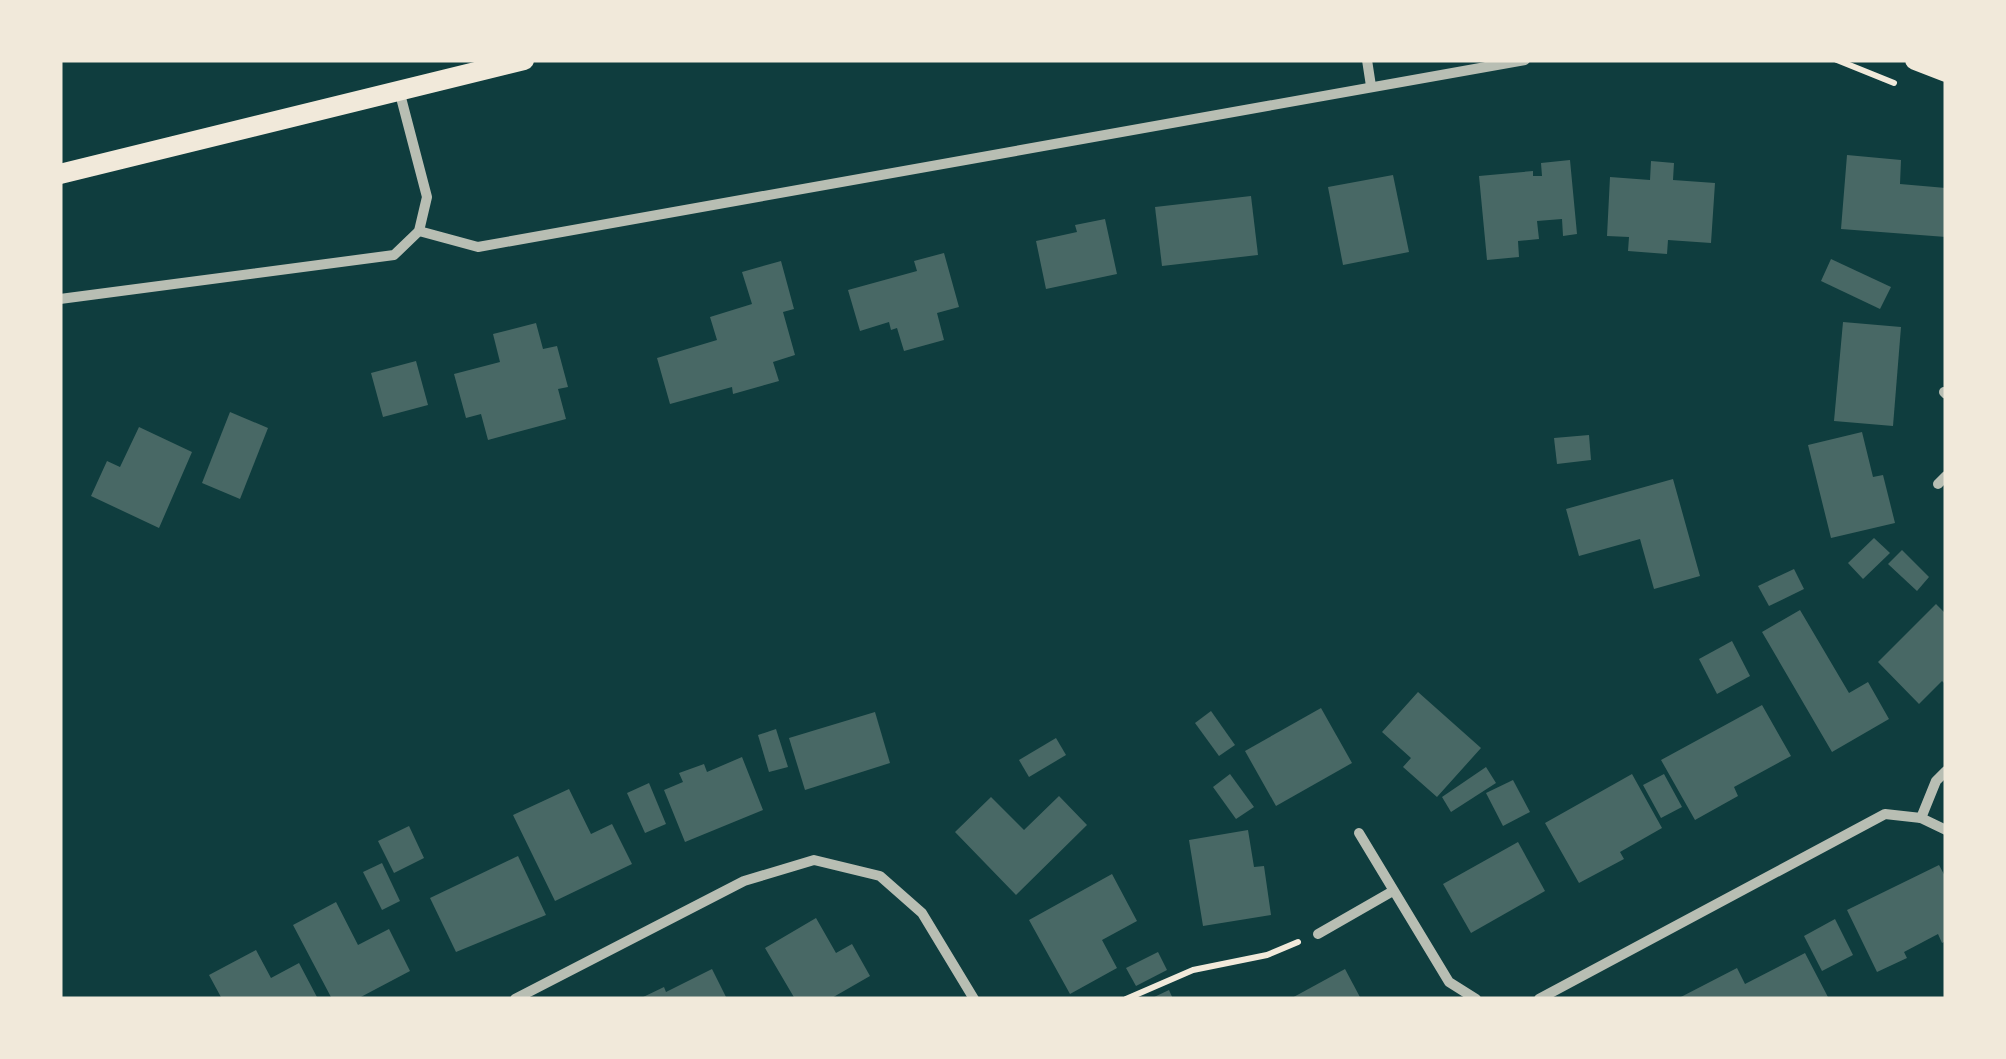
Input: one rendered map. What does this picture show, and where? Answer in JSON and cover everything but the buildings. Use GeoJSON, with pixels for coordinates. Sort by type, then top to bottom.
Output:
{"type":"FeatureCollection","features":[{"type":"Feature","properties":{"kind":"main road"},"geometry":{"type":"LineString","coordinates":[[60,174],[524,60]]}},
{"type":"Feature","properties":{"kind":"main road"},"geometry":{"type":"LineString","coordinates":[[1915,60],[1946,72]]}},
{"type":"Feature","properties":{"kind":"street"},"geometry":{"type":"LineString","coordinates":[[1367,60],[1371,86]]}},
{"type":"Feature","properties":{"kind":"street"},"geometry":{"type":"LineString","coordinates":[[419,231],[478,248],[1524,60]]}},
{"type":"Feature","properties":{"kind":"street"},"geometry":{"type":"LineString","coordinates":[[60,299],[394,256],[419,231],[427,197],[399,90]]}},
{"type":"Feature","properties":{"kind":"street"},"geometry":{"type":"LineString","coordinates":[[1921,818],[1936,781],[1946,771]]}},
{"type":"Feature","properties":{"kind":"street"},"geometry":{"type":"LineString","coordinates":[[1539,999],[1886,814],[1921,818],[1946,830]]}},
{"type":"Feature","properties":{"kind":"street"},"geometry":{"type":"LineString","coordinates":[[1359,834],[1449,982],[1476,999]]}},
{"type":"Feature","properties":{"kind":"street"},"geometry":{"type":"LineString","coordinates":[[515,999],[744,881],[814,860],[880,876],[922,913],[974,999]]}},
{"type":"Feature","properties":{"kind":"street"},"geometry":{"type":"LineString","coordinates":[[1318,934],[1393,891]]}},
{"type":"Feature","properties":{"kind":"path"},"geometry":{"type":"LineString","coordinates":[[1126,999],[1192,970],[1266,955],[1318,934]]}}]}
